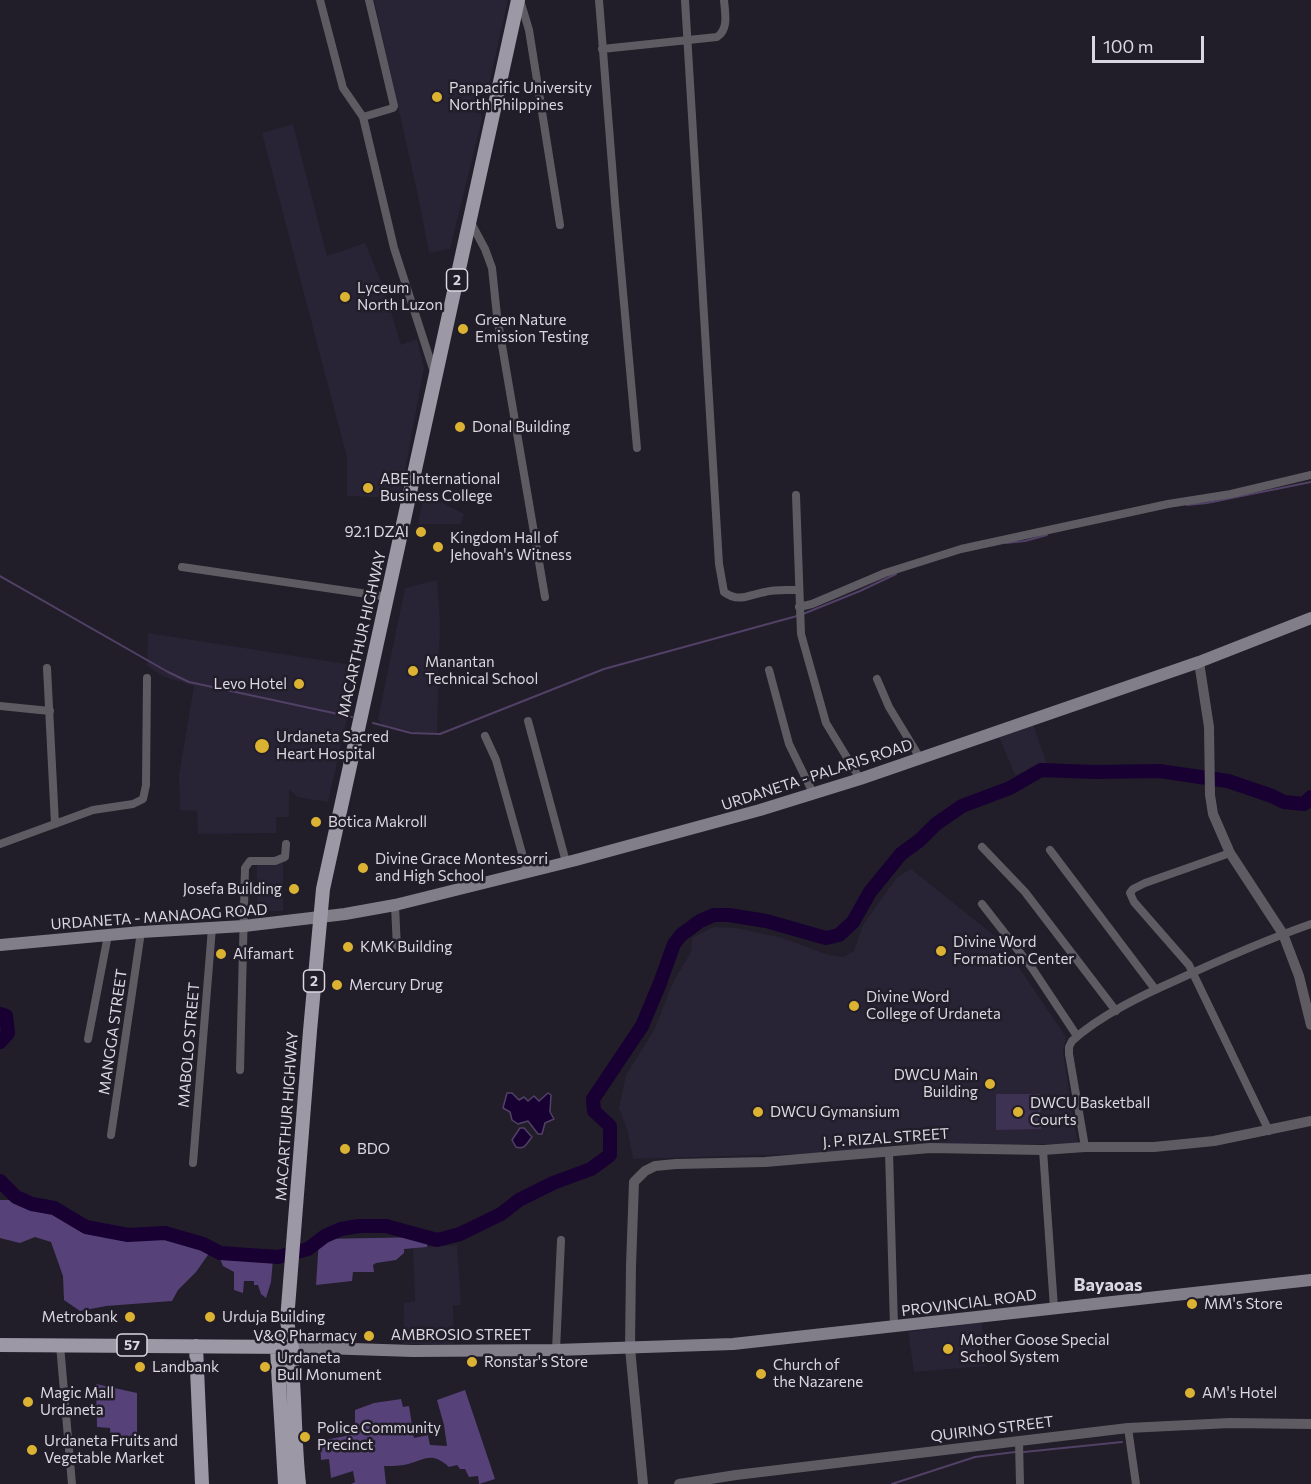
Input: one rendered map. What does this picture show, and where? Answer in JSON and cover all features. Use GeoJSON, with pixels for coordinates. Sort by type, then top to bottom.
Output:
{"type":"FeatureCollection","features":[{"type":"Feature","properties":{"kind":"main road","name":"MACARTHUR HIGHWAY"},"geometry":{"type":"LineString","coordinates":[[299,1484],[292,1347],[287,1320],[320,918],[329,855],[519,0]]}},
{"type":"Feature","properties":{"kind":"main road","name":"URDANETA - PALARIS ROAD"},"geometry":{"type":"LineString","coordinates":[[320,918],[394,905],[684,832],[760,810],[860,779],[1198,662],[1311,618]]}},
{"type":"Feature","properties":{"kind":"main road","name":"URDANETA - MANAOAG ROAD"},"geometry":{"type":"LineString","coordinates":[[0,945],[320,918]]}},
{"type":"Feature","properties":{"kind":"main road","name":"PROVINCIAL ROAD"},"geometry":{"type":"LineString","coordinates":[[630,1348],[733,1344],[1311,1280]]}},
{"type":"Feature","properties":{"kind":"main road","name":"MACARTHUR HIGHWAY"},"geometry":{"type":"LineString","coordinates":[[285,1484],[270,1347],[287,1320]]}},
{"type":"Feature","properties":{"kind":"main road","name":"57"},"geometry":{"type":"LineString","coordinates":[[0,1345],[60,1345],[196,1352]]}},
{"type":"Feature","properties":{"kind":"main road"},"geometry":{"type":"LineString","coordinates":[[202,1484],[196,1352],[256,1354],[270,1347],[292,1347]]}},
{"type":"Feature","properties":{"kind":"main road","name":"AMBROSIO STREET"},"geometry":{"type":"LineString","coordinates":[[292,1347],[413,1351],[630,1348]]}},
{"type":"Feature","properties":{"kind":"main road"},"geometry":{"type":"LineString","coordinates":[[280,1425],[295,1425]]}},
{"type":"Feature","properties":{"kind":"street"},"geometry":{"type":"LineString","coordinates":[[320,0],[343,88],[363,117],[394,248],[435,376]]}},
{"type":"Feature","properties":{"kind":"street"},"geometry":{"type":"LineString","coordinates":[[363,117],[394,106],[369,0]]}},
{"type":"Feature","properties":{"kind":"street"},"geometry":{"type":"LineString","coordinates":[[519,0],[529,30],[560,225]]}},
{"type":"Feature","properties":{"kind":"street"},"geometry":{"type":"LineString","coordinates":[[599,0],[637,448]]}},
{"type":"Feature","properties":{"kind":"street"},"geometry":{"type":"LineString","coordinates":[[685,0],[716,551],[724,592],[732,597],[745,598],[766,591],[798,590]]}},
{"type":"Feature","properties":{"kind":"street"},"geometry":{"type":"LineString","coordinates":[[602,49],[717,38],[725,27],[724,0]]}},
{"type":"Feature","properties":{"kind":"street"},"geometry":{"type":"LineString","coordinates":[[470,221],[492,268],[497,316],[545,597]]}},
{"type":"Feature","properties":{"kind":"street"},"geometry":{"type":"LineString","coordinates":[[799,609],[885,573],[961,549],[1168,504],[1231,494],[1311,475]]}},
{"type":"Feature","properties":{"kind":"street"},"geometry":{"type":"LineString","coordinates":[[796,495],[800,626],[826,723],[860,779]]}},
{"type":"Feature","properties":{"kind":"street"},"geometry":{"type":"LineString","coordinates":[[182,567],[388,597]]}},
{"type":"Feature","properties":{"kind":"street"},"geometry":{"type":"LineString","coordinates":[[1198,662],[1209,727],[1210,795],[1213,814],[1230,853],[1283,934],[1299,976],[1311,1026]]}},
{"type":"Feature","properties":{"kind":"street"},"geometry":{"type":"LineString","coordinates":[[47,669],[55,824]]}},
{"type":"Feature","properties":{"kind":"street"},"geometry":{"type":"LineString","coordinates":[[769,670],[789,744],[813,793]]}},
{"type":"Feature","properties":{"kind":"street"},"geometry":{"type":"LineString","coordinates":[[0,844],[93,810],[133,804],[143,799],[146,785],[147,678]]}},
{"type":"Feature","properties":{"kind":"street"},"geometry":{"type":"LineString","coordinates":[[877,679],[889,706],[920,758]]}},
{"type":"Feature","properties":{"kind":"street"},"geometry":{"type":"LineString","coordinates":[[0,706],[50,711]]}},
{"type":"Feature","properties":{"kind":"street"},"geometry":{"type":"LineString","coordinates":[[528,721],[566,862]]}},
{"type":"Feature","properties":{"kind":"street"},"geometry":{"type":"LineString","coordinates":[[485,736],[496,760],[527,871]]}},
{"type":"Feature","properties":{"kind":"street"},"geometry":{"type":"LineString","coordinates":[[240,1070],[246,865],[249,861],[281,860],[285,857],[286,844]]}},
{"type":"Feature","properties":{"kind":"street"},"geometry":{"type":"LineString","coordinates":[[982,847],[1025,892],[1116,1011]]}},
{"type":"Feature","properties":{"kind":"street"},"geometry":{"type":"LineString","coordinates":[[1050,850],[1155,989]]}},
{"type":"Feature","properties":{"kind":"street"},"geometry":{"type":"LineString","coordinates":[[1230,853],[1145,883],[1133,888],[1130,893],[1134,902],[1184,958],[1192,971],[1269,1131]]}},
{"type":"Feature","properties":{"kind":"street"},"geometry":{"type":"LineString","coordinates":[[982,904],[1019,949],[1077,1036]]}},
{"type":"Feature","properties":{"kind":"street"},"geometry":{"type":"LineString","coordinates":[[394,905],[397,949]]}},
{"type":"Feature","properties":{"kind":"street"},"geometry":{"type":"LineString","coordinates":[[1085,1147],[1069,1054],[1069,1047],[1077,1036],[1116,1011],[1192,971],[1311,924]]}},
{"type":"Feature","properties":{"kind":"street","name":"MABOLO STREET"},"geometry":{"type":"LineString","coordinates":[[193,1163],[212,928]]}},
{"type":"Feature","properties":{"kind":"street","name":"MANGGA STREET"},"geometry":{"type":"LineString","coordinates":[[111,1135],[141,932]]}},
{"type":"Feature","properties":{"kind":"street"},"geometry":{"type":"LineString","coordinates":[[88,1039],[108,935]]}},
{"type":"Feature","properties":{"kind":"street","name":"J. P. RIZAL STREET"},"geometry":{"type":"LineString","coordinates":[[643,1484],[630,1348],[632,1197],[634,1182],[645,1171],[655,1166],[676,1164],[765,1162],[947,1148],[1043,1150],[1085,1147],[1154,1147],[1214,1141],[1311,1121]]}},
{"type":"Feature","properties":{"kind":"street"},"geometry":{"type":"LineString","coordinates":[[1043,1150],[1054,1308]]}},
{"type":"Feature","properties":{"kind":"street"},"geometry":{"type":"LineString","coordinates":[[889,1152],[894,1327]]}},
{"type":"Feature","properties":{"kind":"street"},"geometry":{"type":"LineString","coordinates":[[556,1350],[561,1240]]}},
{"type":"Feature","properties":{"kind":"street"},"geometry":{"type":"LineString","coordinates":[[60,1345],[72,1484]]}},
{"type":"Feature","properties":{"kind":"street","name":"QUIRINO STREET"},"geometry":{"type":"LineString","coordinates":[[679,1484],[748,1473],[1128,1428],[1230,1423],[1311,1424]]}},
{"type":"Feature","properties":{"kind":"street"},"geometry":{"type":"LineString","coordinates":[[1128,1428],[1136,1484]]}},
{"type":"Feature","properties":{"kind":"street"},"geometry":{"type":"LineString","coordinates":[[1019,1441],[1020,1484]]}},
{"type":"Feature","properties":{"kind":"shaded area","name":"Panpacific University North Philppines"},"geometry":{"type":"Polygon","coordinates":[[[374,0],[508,0],[487,93],[479,95],[475,112],[481,114],[482,119],[450,249],[429,253],[374,0]]]}},
{"type":"Feature","properties":{"kind":"shaded area","name":"Lyceum North Luzon"},"geometry":{"type":"Polygon","coordinates":[[[293,124],[327,256],[365,243],[384,289],[401,345],[417,339],[424,368],[400,498],[347,496],[347,458],[262,133],[293,124]]]}},
{"type":"Feature","properties":{"kind":"shaded area"},"geometry":{"type":"Polygon","coordinates":[[[424,493],[464,514],[461,524],[418,524],[424,493]]]}},
{"type":"Feature","properties":{"kind":"shaded area","name":"Manantan Technical School"},"geometry":{"type":"Polygon","coordinates":[[[437,580],[440,623],[437,733],[414,732],[382,725],[378,719],[405,588],[437,580]]]}},
{"type":"Feature","properties":{"kind":"shaded area"},"geometry":{"type":"Polygon","coordinates":[[[148,633],[359,666],[328,802],[297,797],[289,789],[289,817],[276,817],[276,833],[198,834],[197,811],[180,810],[179,775],[194,686],[165,677],[147,666],[148,633]]]}},
{"type":"Feature","properties":{"kind":"shaded area"},"geometry":{"type":"Polygon","coordinates":[[[1033,724],[1047,764],[1015,775],[999,737],[1033,724]]]}},
{"type":"Feature","properties":{"kind":"shaded area"},"geometry":{"type":"Polygon","coordinates":[[[257,863],[283,863],[283,911],[257,911],[257,863]]]}},
{"type":"Feature","properties":{"kind":"shaded area","name":"Divine Word College of Urdaneta"},"geometry":{"type":"Polygon","coordinates":[[[911,869],[1001,941],[1066,1037],[1063,1053],[1078,1144],[888,1144],[859,1152],[633,1159],[627,1128],[619,1108],[626,1075],[654,1030],[673,982],[691,952],[692,938],[713,927],[737,928],[782,938],[829,955],[843,957],[854,951],[863,925],[897,877],[911,869]]]}},
{"type":"Feature","properties":{"kind":"shaded area"},"geometry":{"type":"Polygon","coordinates":[[[507,1093],[512,1093],[519,1100],[524,1097],[528,1101],[534,1096],[539,1101],[548,1093],[551,1095],[550,1112],[554,1119],[545,1123],[542,1134],[538,1134],[528,1121],[518,1124],[512,1120],[510,1112],[503,1108],[507,1093]]]}},
{"type":"Feature","properties":{"kind":"shaded area","name":"DWCU Basketball Courts"},"geometry":{"type":"Polygon","coordinates":[[[996,1094],[1040,1094],[1041,1129],[996,1130],[996,1094]]]}},
{"type":"Feature","properties":{"kind":"shaded area"},"geometry":{"type":"Polygon","coordinates":[[[520,1128],[524,1128],[532,1137],[522,1148],[516,1147],[512,1140],[520,1128]]]}},
{"type":"Feature","properties":{"kind":"shaded area"},"geometry":{"type":"Polygon","coordinates":[[[0,1200],[9,1200],[59,1213],[79,1226],[127,1236],[159,1234],[174,1237],[210,1252],[196,1272],[178,1290],[172,1301],[106,1306],[80,1311],[64,1300],[63,1276],[51,1242],[35,1237],[20,1243],[0,1238],[0,1200]]]}},
{"type":"Feature","properties":{"kind":"shaded area"},"geometry":{"type":"Polygon","coordinates":[[[428,1237],[427,1247],[404,1249],[404,1253],[396,1260],[373,1265],[374,1272],[353,1272],[352,1281],[316,1285],[319,1239],[428,1237]]]}},
{"type":"Feature","properties":{"kind":"shaded area"},"geometry":{"type":"Polygon","coordinates":[[[457,1245],[461,1305],[453,1306],[454,1345],[403,1344],[404,1303],[415,1301],[413,1248],[457,1245]]]}},
{"type":"Feature","properties":{"kind":"shaded area"},"geometry":{"type":"Polygon","coordinates":[[[219,1256],[273,1259],[271,1282],[266,1298],[261,1294],[258,1285],[254,1285],[254,1281],[244,1281],[243,1293],[234,1290],[234,1272],[223,1266],[219,1256]]]}},
{"type":"Feature","properties":{"kind":"shaded area","name":"Mother Goose Special School System"},"geometry":{"type":"Polygon","coordinates":[[[982,1322],[986,1366],[914,1372],[908,1332],[982,1322]]]}},
{"type":"Feature","properties":{"kind":"shaded area"},"geometry":{"type":"Polygon","coordinates":[[[96,1384],[137,1393],[137,1437],[111,1441],[110,1428],[97,1427],[96,1384]]]}},
{"type":"Feature","properties":{"kind":"shaded area"},"geometry":{"type":"Polygon","coordinates":[[[465,1390],[495,1479],[479,1484],[478,1476],[469,1477],[465,1469],[460,1469],[457,1465],[449,1467],[432,1458],[404,1465],[384,1466],[386,1484],[351,1484],[355,1482],[353,1471],[331,1478],[329,1459],[321,1460],[320,1441],[355,1434],[355,1410],[374,1403],[401,1399],[403,1407],[409,1406],[414,1438],[428,1435],[430,1445],[447,1446],[437,1400],[465,1390]]]}},
{"type":"Feature","properties":{"kind":"waterway"},"geometry":{"type":"LineString","coordinates":[[1187,505],[1311,482]]}},
{"type":"Feature","properties":{"kind":"waterway"},"geometry":{"type":"LineString","coordinates":[[1006,543],[1047,535]]}},
{"type":"Feature","properties":{"kind":"waterway"},"geometry":{"type":"LineString","coordinates":[[803,614],[896,574]]}},
{"type":"Feature","properties":{"kind":"waterway"},"geometry":{"type":"LineString","coordinates":[[0,576],[189,682],[352,717]]}},
{"type":"Feature","properties":{"kind":"waterway"},"geometry":{"type":"LineString","coordinates":[[373,723],[411,733],[440,734],[604,669],[797,616]]}},
{"type":"Feature","properties":{"kind":"waterway"},"geometry":{"type":"LineString","coordinates":[[0,1181],[16,1197],[32,1204],[54,1208],[86,1227],[128,1235],[165,1233],[203,1244],[220,1253],[278,1257],[308,1249],[325,1236],[341,1229],[359,1226],[386,1226],[437,1240],[460,1234],[501,1214],[519,1200],[553,1183],[591,1169],[610,1155],[610,1126],[594,1111],[593,1099],[642,1026],[674,944],[681,935],[700,921],[714,915],[729,915],[766,921],[826,938],[839,935],[853,922],[870,892],[901,854],[936,824],[962,806],[1010,788],[1041,770],[1159,771],[1228,781],[1284,802],[1304,804],[1311,797]]}},
{"type":"Feature","properties":{"kind":"waterway"},"geometry":{"type":"LineString","coordinates":[[0,1014],[6,1016],[8,1033],[0,1042]]}},
{"type":"Feature","properties":{"kind":"waterway"},"geometry":{"type":"LineString","coordinates":[[1024,1452],[1122,1442]]}},
{"type":"Feature","properties":{"kind":"waterway"},"geometry":{"type":"LineString","coordinates":[[892,1484],[975,1457],[1015,1452]]}},
{"type":"Feature","properties":{"kind":"place","name":"Panpacific University North Philppines"},"geometry":{"type":"Point","coordinates":[437,97]}},
{"type":"Feature","properties":{"kind":"place","name":"Lyceum North Luzon"},"geometry":{"type":"Point","coordinates":[345,297]}},
{"type":"Feature","properties":{"kind":"place","name":"Green Nature Emission Testing"},"geometry":{"type":"Point","coordinates":[463,329]}},
{"type":"Feature","properties":{"kind":"place","name":"Donal Building"},"geometry":{"type":"Point","coordinates":[460,427]}},
{"type":"Feature","properties":{"kind":"place","name":"ABE International Business College"},"geometry":{"type":"Point","coordinates":[368,488]}},
{"type":"Feature","properties":{"kind":"place","name":"92.1 DZAI"},"geometry":{"type":"Point","coordinates":[421,532]}},
{"type":"Feature","properties":{"kind":"place","name":"Kingdom Hall of Jehovah's Witness"},"geometry":{"type":"Point","coordinates":[438,547]}},
{"type":"Feature","properties":{"kind":"place","name":"Manantan Technical School"},"geometry":{"type":"Point","coordinates":[413,671]}},
{"type":"Feature","properties":{"kind":"place","name":"Levo Hotel"},"geometry":{"type":"Point","coordinates":[299,684]}},
{"type":"Feature","properties":{"kind":"place","name":"Urdaneta Sacred Heart Hospital"},"geometry":{"type":"Point","coordinates":[262,746]}},
{"type":"Feature","properties":{"kind":"place","name":"Botica Makroll"},"geometry":{"type":"Point","coordinates":[316,822]}},
{"type":"Feature","properties":{"kind":"place","name":"Divine Grace Montessorri and High School"},"geometry":{"type":"Point","coordinates":[363,868]}},
{"type":"Feature","properties":{"kind":"place","name":"Josefa Building"},"geometry":{"type":"Point","coordinates":[294,889]}},
{"type":"Feature","properties":{"kind":"place","name":"KMK Building"},"geometry":{"type":"Point","coordinates":[348,947]}},
{"type":"Feature","properties":{"kind":"place","name":"Divine Word Formation Center"},"geometry":{"type":"Point","coordinates":[941,951]}},
{"type":"Feature","properties":{"kind":"place","name":"Alfamart"},"geometry":{"type":"Point","coordinates":[221,954]}},
{"type":"Feature","properties":{"kind":"place","name":"Mercury Drug"},"geometry":{"type":"Point","coordinates":[337,985]}},
{"type":"Feature","properties":{"kind":"place","name":"Divine Word College of Urdaneta"},"geometry":{"type":"Point","coordinates":[854,1006]}},
{"type":"Feature","properties":{"kind":"place","name":"DWCU Main Building"},"geometry":{"type":"Point","coordinates":[990,1084]}},
{"type":"Feature","properties":{"kind":"place","name":"DWCU Gymansium"},"geometry":{"type":"Point","coordinates":[758,1112]}},
{"type":"Feature","properties":{"kind":"place","name":"DWCU Basketball Courts"},"geometry":{"type":"Point","coordinates":[1018,1112]}},
{"type":"Feature","properties":{"kind":"place","name":"BDO"},"geometry":{"type":"Point","coordinates":[345,1149]}},
{"type":"Feature","properties":{"kind":"place","name":"MM's Store"},"geometry":{"type":"Point","coordinates":[1192,1304]}},
{"type":"Feature","properties":{"kind":"place","name":"Metrobank"},"geometry":{"type":"Point","coordinates":[130,1317]}},
{"type":"Feature","properties":{"kind":"place","name":"Urduja Building"},"geometry":{"type":"Point","coordinates":[210,1317]}},
{"type":"Feature","properties":{"kind":"place","name":"V&Q Pharmacy"},"geometry":{"type":"Point","coordinates":[369,1336]}},
{"type":"Feature","properties":{"kind":"place","name":"Mother Goose Special School System"},"geometry":{"type":"Point","coordinates":[948,1349]}},
{"type":"Feature","properties":{"kind":"place","name":"Ronstar's Store"},"geometry":{"type":"Point","coordinates":[472,1362]}},
{"type":"Feature","properties":{"kind":"place","name":"Landbank"},"geometry":{"type":"Point","coordinates":[140,1367]}},
{"type":"Feature","properties":{"kind":"place","name":"Urdaneta Bull Monument"},"geometry":{"type":"Point","coordinates":[265,1367]}},
{"type":"Feature","properties":{"kind":"place","name":"Church of the Nazarene"},"geometry":{"type":"Point","coordinates":[761,1374]}},
{"type":"Feature","properties":{"kind":"place","name":"AM's Hotel"},"geometry":{"type":"Point","coordinates":[1190,1393]}},
{"type":"Feature","properties":{"kind":"place","name":"Magic Mall Urdaneta"},"geometry":{"type":"Point","coordinates":[28,1402]}},
{"type":"Feature","properties":{"kind":"place","name":"Police Community Precinct"},"geometry":{"type":"Point","coordinates":[305,1437]}},
{"type":"Feature","properties":{"kind":"place","name":"Urdaneta Fruits and Vegetable Market"},"geometry":{"type":"Point","coordinates":[32,1450]}},
{"type":"Feature","properties":{"kind":"district","name":"Bayaoas"},"geometry":{"type":"Point","coordinates":[1108,1285]}}]}
